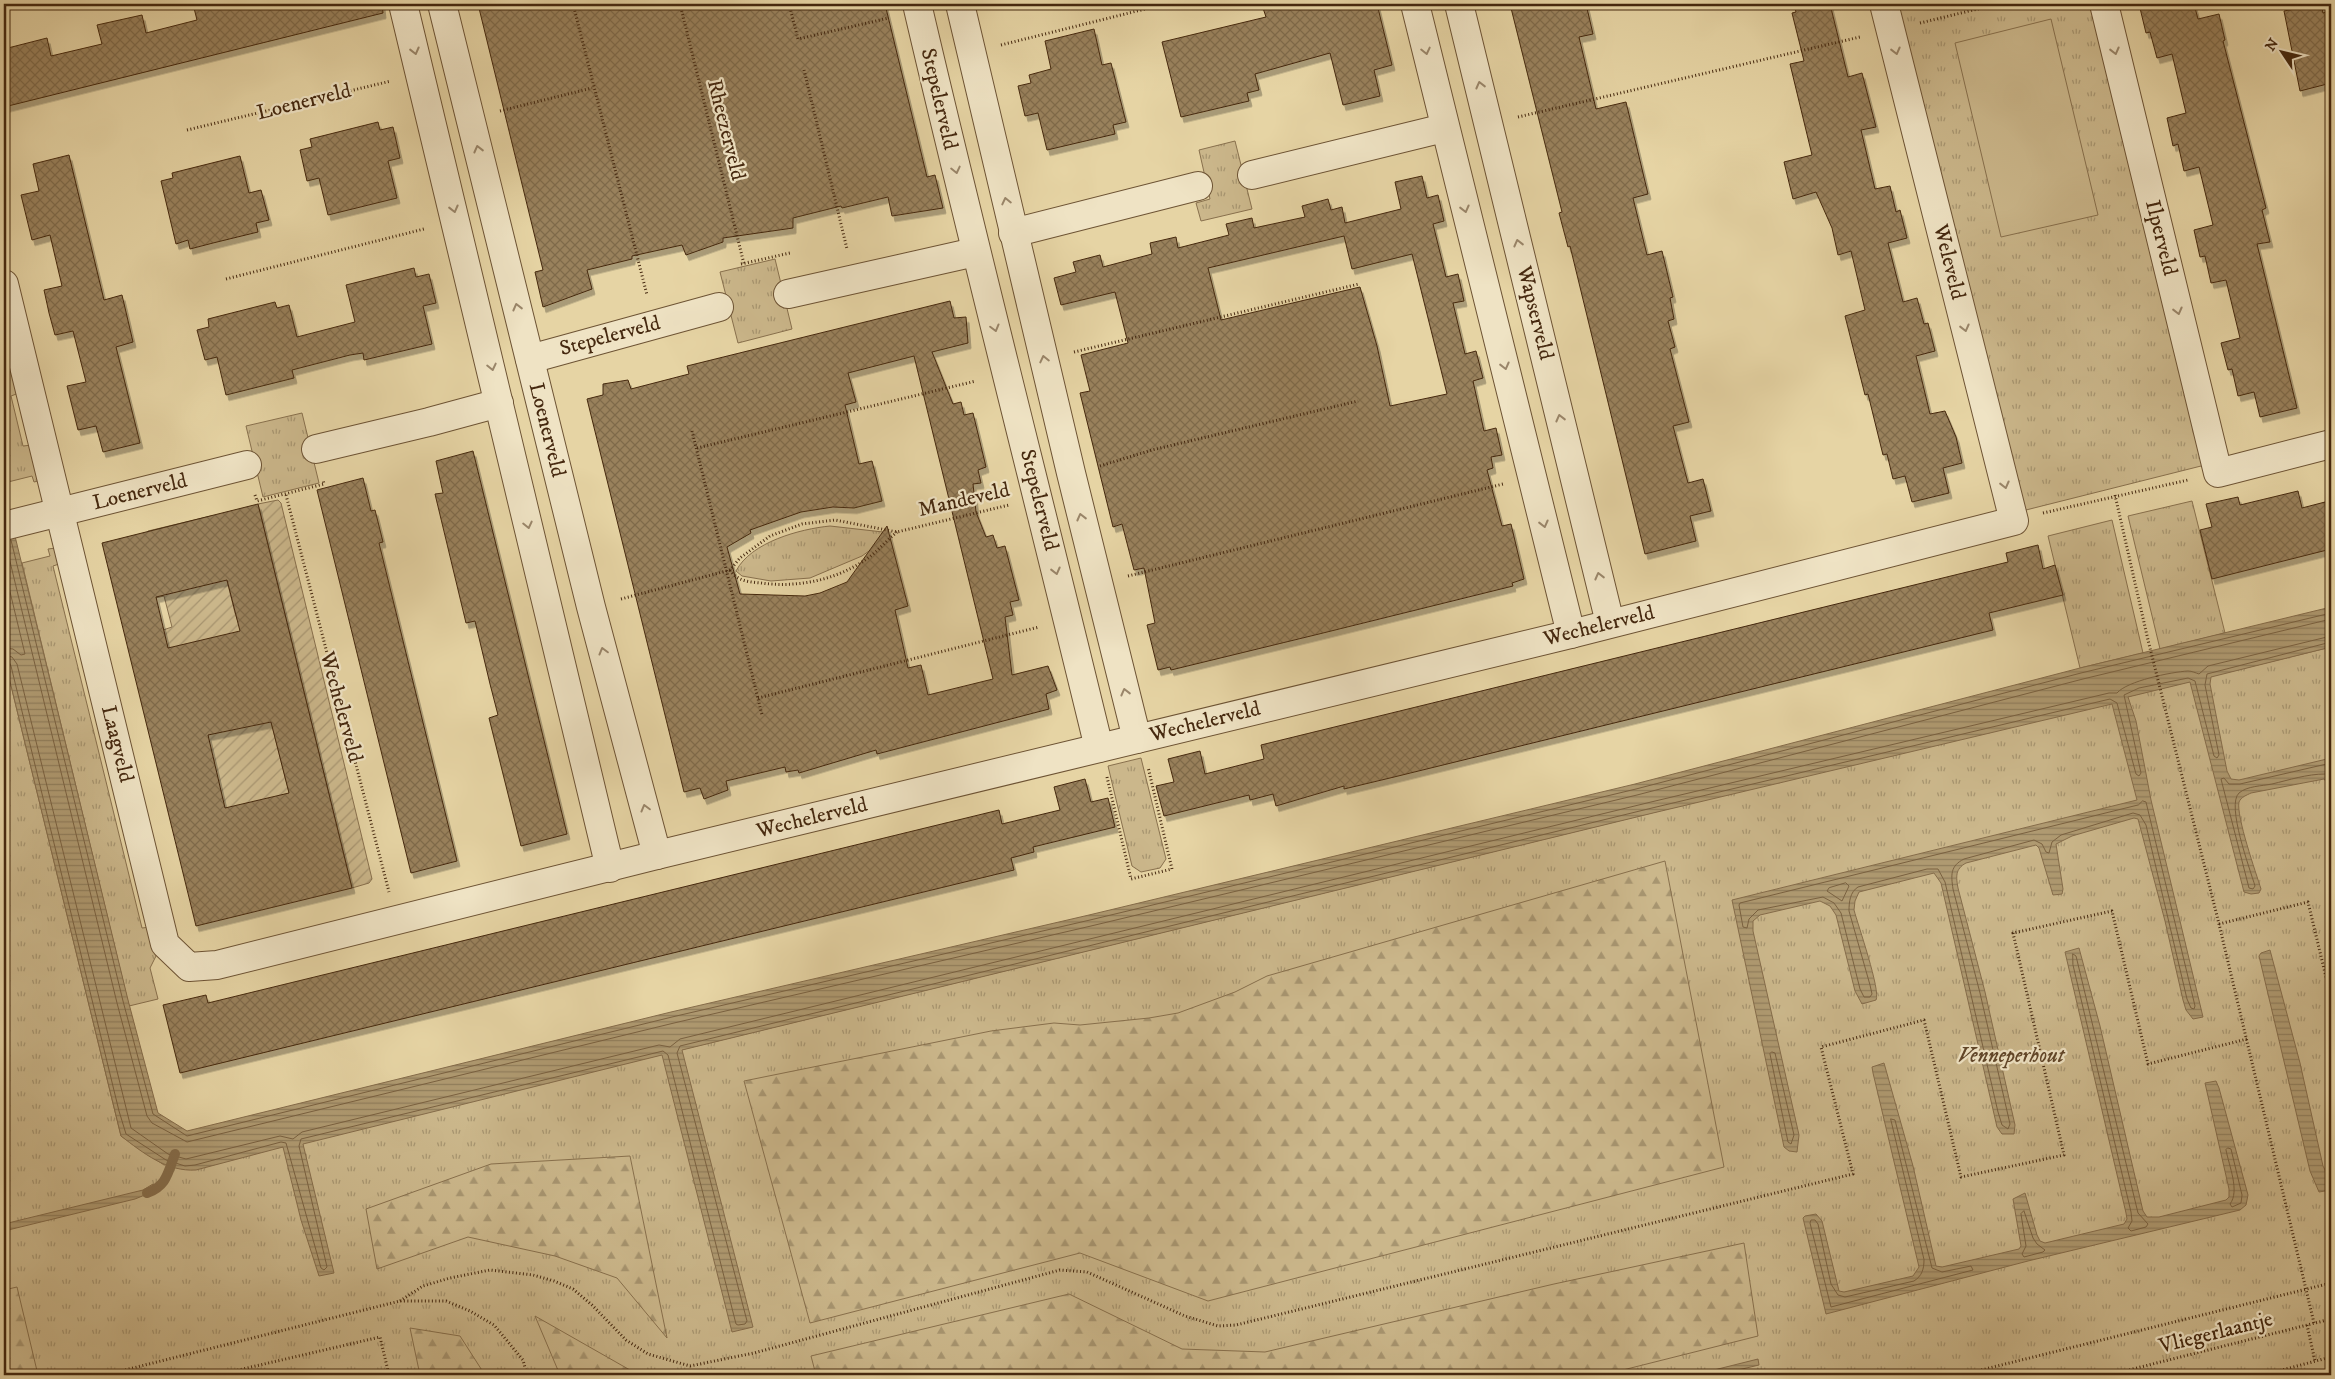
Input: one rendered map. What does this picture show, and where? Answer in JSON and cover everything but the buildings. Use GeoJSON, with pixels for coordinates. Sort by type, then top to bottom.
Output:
{"type":"FeatureCollection","features":[{"type":"Feature","properties":{"kind":"street","name":"Loenerveld"},"geometry":{"type":"LineString","coordinates":[[403,4],[457,221],[610,868]]}},
{"type":"Feature","properties":{"kind":"street","name":"Loenerveld"},"geometry":{"type":"LineString","coordinates":[[442,4],[592,607],[657,855]]}},
{"type":"Feature","properties":{"kind":"street","name":"Stepelerveld"},"geometry":{"type":"LineString","coordinates":[[960,4],[1070,473],[1142,750]]}},
{"type":"Feature","properties":{"kind":"street","name":"Wapserveld"},"geometry":{"type":"LineString","coordinates":[[1414,4],[1571,634]]}},
{"type":"Feature","properties":{"kind":"street","name":"Wapserveld"},"geometry":{"type":"LineString","coordinates":[[1459,4],[1490,124],[1610,623]]}},
{"type":"Feature","properties":{"kind":"street","name":"Ilperveld"},"geometry":{"type":"LineString","coordinates":[[2104,4],[2218,472]]}},
{"type":"Feature","properties":{"kind":"street","name":"Stepelerveld"},"geometry":{"type":"LineString","coordinates":[[918,7],[975,252],[1039,498],[1102,759]]}},
{"type":"Feature","properties":{"kind":"street","name":"Weleveld"},"geometry":{"type":"LineString","coordinates":[[1888,17],[2014,520]]}},
{"type":"Feature","properties":{"kind":"street"},"geometry":{"type":"LineString","coordinates":[[1252,174],[1444,128]]}},
{"type":"Feature","properties":{"kind":"street"},"geometry":{"type":"LineString","coordinates":[[1013,234],[1198,186]]}},
{"type":"Feature","properties":{"kind":"street"},"geometry":{"type":"LineString","coordinates":[[788,294],[975,252]]}},
{"type":"Feature","properties":{"kind":"street","name":"Laagveld"},"geometry":{"type":"LineString","coordinates":[[4,284],[48,516],[165,944],[189,968]]}},
{"type":"Feature","properties":{"kind":"street","name":"Stepelerveld"},"geometry":{"type":"LineString","coordinates":[[530,359],[719,308]]}},
{"type":"Feature","properties":{"kind":"street","name":"Loenerveld"},"geometry":{"type":"LineString","coordinates":[[316,449],[499,403]]}},
{"type":"Feature","properties":{"kind":"street"},"geometry":{"type":"LineString","coordinates":[[2218,472],[2331,444]]}},
{"type":"Feature","properties":{"kind":"street","name":"Loenerveld"},"geometry":{"type":"LineString","coordinates":[[48,516],[247,465]]}},
{"type":"Feature","properties":{"kind":"street"},"geometry":{"type":"LineString","coordinates":[[4,526],[48,516]]}},
{"type":"Feature","properties":{"kind":"street","name":"Wechelerveld"},"geometry":{"type":"LineString","coordinates":[[189,968],[217,966],[396,919],[657,855],[1142,750],[1610,623],[2014,520]]}},
{"type":"Feature","properties":{"kind":"path"},"geometry":{"type":"LineString","coordinates":[[573,4],[592,88],[653,325]]}},
{"type":"Feature","properties":{"kind":"path","name":"Rheezerveld"},"geometry":{"type":"LineString","coordinates":[[680,4],[743,264],[790,252]]}},
{"type":"Feature","properties":{"kind":"path"},"geometry":{"type":"LineString","coordinates":[[789,4],[798,39],[918,7]]}},
{"type":"Feature","properties":{"kind":"path","name":"Stepelerveld"},"geometry":{"type":"LineString","coordinates":[[971,52],[1165,4]]}},
{"type":"Feature","properties":{"kind":"path"},"geometry":{"type":"LineString","coordinates":[[1490,124],[1888,17],[1998,4]]}},
{"type":"Feature","properties":{"kind":"path"},"geometry":{"type":"LineString","coordinates":[[804,70],[855,280]]}},
{"type":"Feature","properties":{"kind":"path","name":"Loenerveld"},"geometry":{"type":"LineString","coordinates":[[186,130],[421,74]]}},
{"type":"Feature","properties":{"kind":"path"},"geometry":{"type":"LineString","coordinates":[[470,118],[592,88]]}},
{"type":"Feature","properties":{"kind":"path"},"geometry":{"type":"LineString","coordinates":[[226,279],[457,221]]}},
{"type":"Feature","properties":{"kind":"path"},"geometry":{"type":"LineString","coordinates":[[1045,360],[1359,284]]}},
{"type":"Feature","properties":{"kind":"path"},"geometry":{"type":"LineString","coordinates":[[697,448],[980,380]]}},
{"type":"Feature","properties":{"kind":"path","name":"Stepelerveld"},"geometry":{"type":"LineString","coordinates":[[1070,473],[1126,460],[1152,450],[1358,401]]}},
{"type":"Feature","properties":{"kind":"path"},"geometry":{"type":"LineString","coordinates":[[692,431],[728,570],[762,715]]}},
{"type":"Feature","properties":{"kind":"path"},"geometry":{"type":"LineString","coordinates":[[247,465],[257,501],[286,495],[324,484],[316,449]]}},
{"type":"Feature","properties":{"kind":"path"},"geometry":{"type":"LineString","coordinates":[[2014,520],[2211,476],[2218,472]]}},
{"type":"Feature","properties":{"kind":"path"},"geometry":{"type":"LineString","coordinates":[[1098,583],[1532,476]]}},
{"type":"Feature","properties":{"kind":"path","name":"Wechelerveld"},"geometry":{"type":"LineString","coordinates":[[286,495],[396,919]]}},
{"type":"Feature","properties":{"kind":"path"},"geometry":{"type":"LineString","coordinates":[[2115,496],[2148,640],[2247,1039],[2314,1323]]}},
{"type":"Feature","properties":{"kind":"path","name":"Mandeveld"},"geometry":{"type":"LineString","coordinates":[[592,607],[728,570],[740,558],[770,536],[802,524],[835,520],[897,532],[1039,498]]}},
{"type":"Feature","properties":{"kind":"path","name":"Mandeveld"},"geometry":{"type":"LineString","coordinates":[[728,570],[740,579],[763,584],[799,584],[820,580],[840,573],[868,558],[897,532]]}},
{"type":"Feature","properties":{"kind":"path"},"geometry":{"type":"LineString","coordinates":[[758,698],[1041,627]]}},
{"type":"Feature","properties":{"kind":"path"},"geometry":{"type":"LineString","coordinates":[[1102,759],[1131,878],[1140,877],[1172,869],[1142,750]]}},
{"type":"Feature","properties":{"kind":"path"},"geometry":{"type":"LineString","coordinates":[[2219,924],[2308,902],[2331,998]]}},
{"type":"Feature","properties":{"kind":"path"},"geometry":{"type":"LineString","coordinates":[[400,1301],[423,1286],[450,1278],[490,1270],[533,1275],[573,1289],[592,1305],[626,1340],[648,1354],[690,1366],[754,1353],[1060,1270],[1087,1272],[1184,1316],[1218,1326],[1236,1325],[1853,1174],[1822,1047],[1924,1020],[1961,1177],[2064,1155],[2012,933],[2112,911],[2148,1064],[2247,1039]]}},
{"type":"Feature","properties":{"kind":"path"},"geometry":{"type":"LineString","coordinates":[[1961,1375],[2331,1283]]}},
{"type":"Feature","properties":{"kind":"path"},"geometry":{"type":"LineString","coordinates":[[105,1375],[400,1301],[446,1301],[470,1310],[494,1325],[523,1360],[527,1375]]}},
{"type":"Feature","properties":{"kind":"path","name":"Vliegerlaantje"},"geometry":{"type":"LineString","coordinates":[[2108,1375],[2331,1319]]}},
{"type":"Feature","properties":{"kind":"path"},"geometry":{"type":"LineString","coordinates":[[2307,1326],[2315,1362]]}},
{"type":"Feature","properties":{"kind":"path"},"geometry":{"type":"LineString","coordinates":[[217,1375],[380,1337],[388,1375]]}},
{"type":"Feature","properties":{"kind":"path"},"geometry":{"type":"LineString","coordinates":[[2263,1375],[2331,1357]]}},
{"type":"Feature","properties":{"kind":"green space"},"geometry":{"type":"Polygon","coordinates":[[[1893,4],[2096,4],[2209,464],[2018,512],[1893,4]]]}},
{"type":"Feature","properties":{"kind":"green space"},"geometry":{"type":"Polygon","coordinates":[[[2051,19],[2098,215],[2001,237],[1955,43],[2051,19]]]}},
{"type":"Feature","properties":{"kind":"green space"},"geometry":{"type":"Polygon","coordinates":[[[1235,141],[1252,209],[1201,221],[1196,203],[1210,199],[1199,150],[1235,141]]]}},
{"type":"Feature","properties":{"kind":"green space"},"geometry":{"type":"Polygon","coordinates":[[[775,259],[792,329],[738,343],[720,272],[775,259]]]}},
{"type":"Feature","properties":{"kind":"green space"},"geometry":{"type":"Polygon","coordinates":[[[9,350],[19,393],[11,396],[23,446],[32,445],[38,481],[34,482],[32,476],[4,483],[4,352],[9,350]]]}},
{"type":"Feature","properties":{"kind":"green space"},"geometry":{"type":"Polygon","coordinates":[[[302,413],[319,483],[263,497],[246,426],[302,413]]]}},
{"type":"Feature","properties":{"kind":"green space"},"geometry":{"type":"Polygon","coordinates":[[[278,500],[281,503],[372,879],[369,883],[352,888],[258,504],[278,500]]]}},
{"type":"Feature","properties":{"kind":"green space"},"geometry":{"type":"Polygon","coordinates":[[[2192,501],[2225,633],[2160,649],[2128,516],[2192,501]]]}},
{"type":"Feature","properties":{"kind":"green space"},"geometry":{"type":"Polygon","coordinates":[[[211,516],[235,613],[267,706],[291,800],[242,914],[163,630],[172,627],[164,596],[155,598],[156,565],[148,531],[211,516]]]}},
{"type":"Feature","properties":{"kind":"green space"},"geometry":{"type":"Polygon","coordinates":[[[2112,520],[2143,653],[2080,668],[2048,536],[2112,520]]]}},
{"type":"Feature","properties":{"kind":"green space"},"geometry":{"type":"Polygon","coordinates":[[[830,526],[883,532],[876,546],[862,556],[810,578],[771,581],[742,576],[736,571],[743,561],[764,545],[791,534],[830,526]]]}},
{"type":"Feature","properties":{"kind":"green space"},"geometry":{"type":"Polygon","coordinates":[[[56,548],[62,563],[53,566],[142,928],[151,927],[157,954],[150,968],[158,999],[129,1006],[22,563],[50,556],[48,549],[56,548]]]}},
{"type":"Feature","properties":{"kind":"green space","name":"Venneperhout"},"geometry":{"type":"Polygon","coordinates":[[[2331,647],[2331,1375],[4,1375],[4,657],[121,1136],[164,1165],[283,1147],[2331,647]]]}},
{"type":"Feature","properties":{"kind":"green space"},"geometry":{"type":"Polygon","coordinates":[[[1141,758],[1166,859],[1160,868],[1141,872],[1132,866],[1108,766],[1141,758]]]}},
{"type":"Feature","properties":{"kind":"green space"},"geometry":{"type":"Polygon","coordinates":[[[1665,861],[1724,1167],[1208,1301],[1080,1253],[810,1323],[744,1081],[991,1031],[1054,1023],[1080,1025],[1178,1013],[1235,992],[1267,976],[1665,861]]]}},
{"type":"Feature","properties":{"kind":"green space"},"geometry":{"type":"Polygon","coordinates":[[[630,1156],[667,1338],[617,1278],[555,1256],[468,1237],[377,1269],[366,1209],[491,1164],[630,1156]]]}},
{"type":"Feature","properties":{"kind":"green space"},"geometry":{"type":"Polygon","coordinates":[[[1744,1243],[1758,1336],[1603,1375],[816,1375],[811,1356],[1069,1294],[1182,1349],[1265,1352],[1554,1284],[1744,1243]]]}},
{"type":"Feature","properties":{"kind":"green space"},"geometry":{"type":"Polygon","coordinates":[[[17,1287],[38,1375],[4,1375],[4,1290],[17,1287]]]}},
{"type":"Feature","properties":{"kind":"green space"},"geometry":{"type":"Polygon","coordinates":[[[535,1316],[637,1374],[639,1375],[560,1375],[535,1316]]]}},
{"type":"Feature","properties":{"kind":"green space"},"geometry":{"type":"Polygon","coordinates":[[[410,1328],[460,1336],[485,1375],[420,1375],[410,1328]]]}},
{"type":"Feature","properties":{"kind":"water"},"geometry":{"type":"Polygon","coordinates":[[[4,491],[128,1000],[158,1113],[187,1131],[671,1012],[1089,915],[1635,784],[2080,668],[2331,607],[2331,647],[2211,677],[2210,684],[2227,771],[2231,779],[2239,780],[2331,758],[2331,795],[2328,784],[2324,779],[2251,793],[2241,799],[2239,802],[2240,819],[2261,889],[2259,893],[2251,894],[2244,892],[2190,682],[2128,697],[2136,721],[2151,800],[2203,1017],[2193,1019],[2186,1010],[2183,1000],[2165,921],[2138,819],[2134,818],[2072,836],[2056,844],[2063,889],[2062,894],[2053,895],[2039,848],[2036,845],[1962,865],[1958,871],[1958,888],[1985,992],[2015,1125],[2014,1134],[2002,1134],[1997,1127],[1941,883],[1934,873],[1859,892],[1854,910],[1877,994],[1876,1000],[1862,1004],[1855,991],[1836,915],[1830,906],[1820,901],[1760,915],[1753,921],[1753,931],[1799,1135],[1797,1152],[1789,1151],[1784,1147],[1732,900],[2137,800],[2112,704],[1653,813],[682,1050],[753,1327],[732,1332],[662,1055],[303,1144],[334,1273],[319,1276],[301,1220],[283,1147],[196,1170],[185,1170],[165,1165],[121,1136],[4,657],[4,491]]]}},
{"type":"Feature","properties":{"kind":"water"},"geometry":{"type":"Polygon","coordinates":[[[2079,948],[2100,1026],[2143,1211],[2147,1217],[2159,1217],[2226,1200],[2229,1197],[2229,1189],[2205,1083],[2216,1081],[2248,1195],[2246,1205],[2240,1210],[2028,1261],[1826,1314],[1803,1218],[1805,1216],[1816,1214],[1822,1221],[1839,1291],[1844,1292],[1913,1276],[1919,1267],[1873,1073],[1872,1067],[1884,1063],[1913,1166],[1936,1266],[1942,1267],[2019,1249],[2021,1246],[2013,1199],[2025,1193],[2037,1235],[2040,1241],[2045,1243],[2124,1224],[2127,1219],[2126,1213],[2065,952],[2079,948]]]}},
{"type":"Feature","properties":{"kind":"water"},"geometry":{"type":"Polygon","coordinates":[[[2270,950],[2300,1063],[2323,1166],[2326,1172],[2331,1172],[2331,1190],[2319,1192],[2310,1171],[2259,956],[2261,953],[2270,950]]]}},
{"type":"Feature","properties":{"kind":"water"},"geometry":{"type":"Polygon","coordinates":[[[153,1184],[162,1188],[135,1199],[4,1231],[4,1224],[143,1190],[153,1184]]]}},
{"type":"Feature","properties":{"kind":"water"},"geometry":{"type":"Polygon","coordinates":[[[1758,1359],[1759,1365],[1717,1375],[1694,1375],[1758,1359]]]}},
{"type":"Feature","properties":{"kind":"waterway"},"geometry":{"type":"LineString","coordinates":[[147,1193],[154,1190],[166,1178],[175,1154]]}}]}
